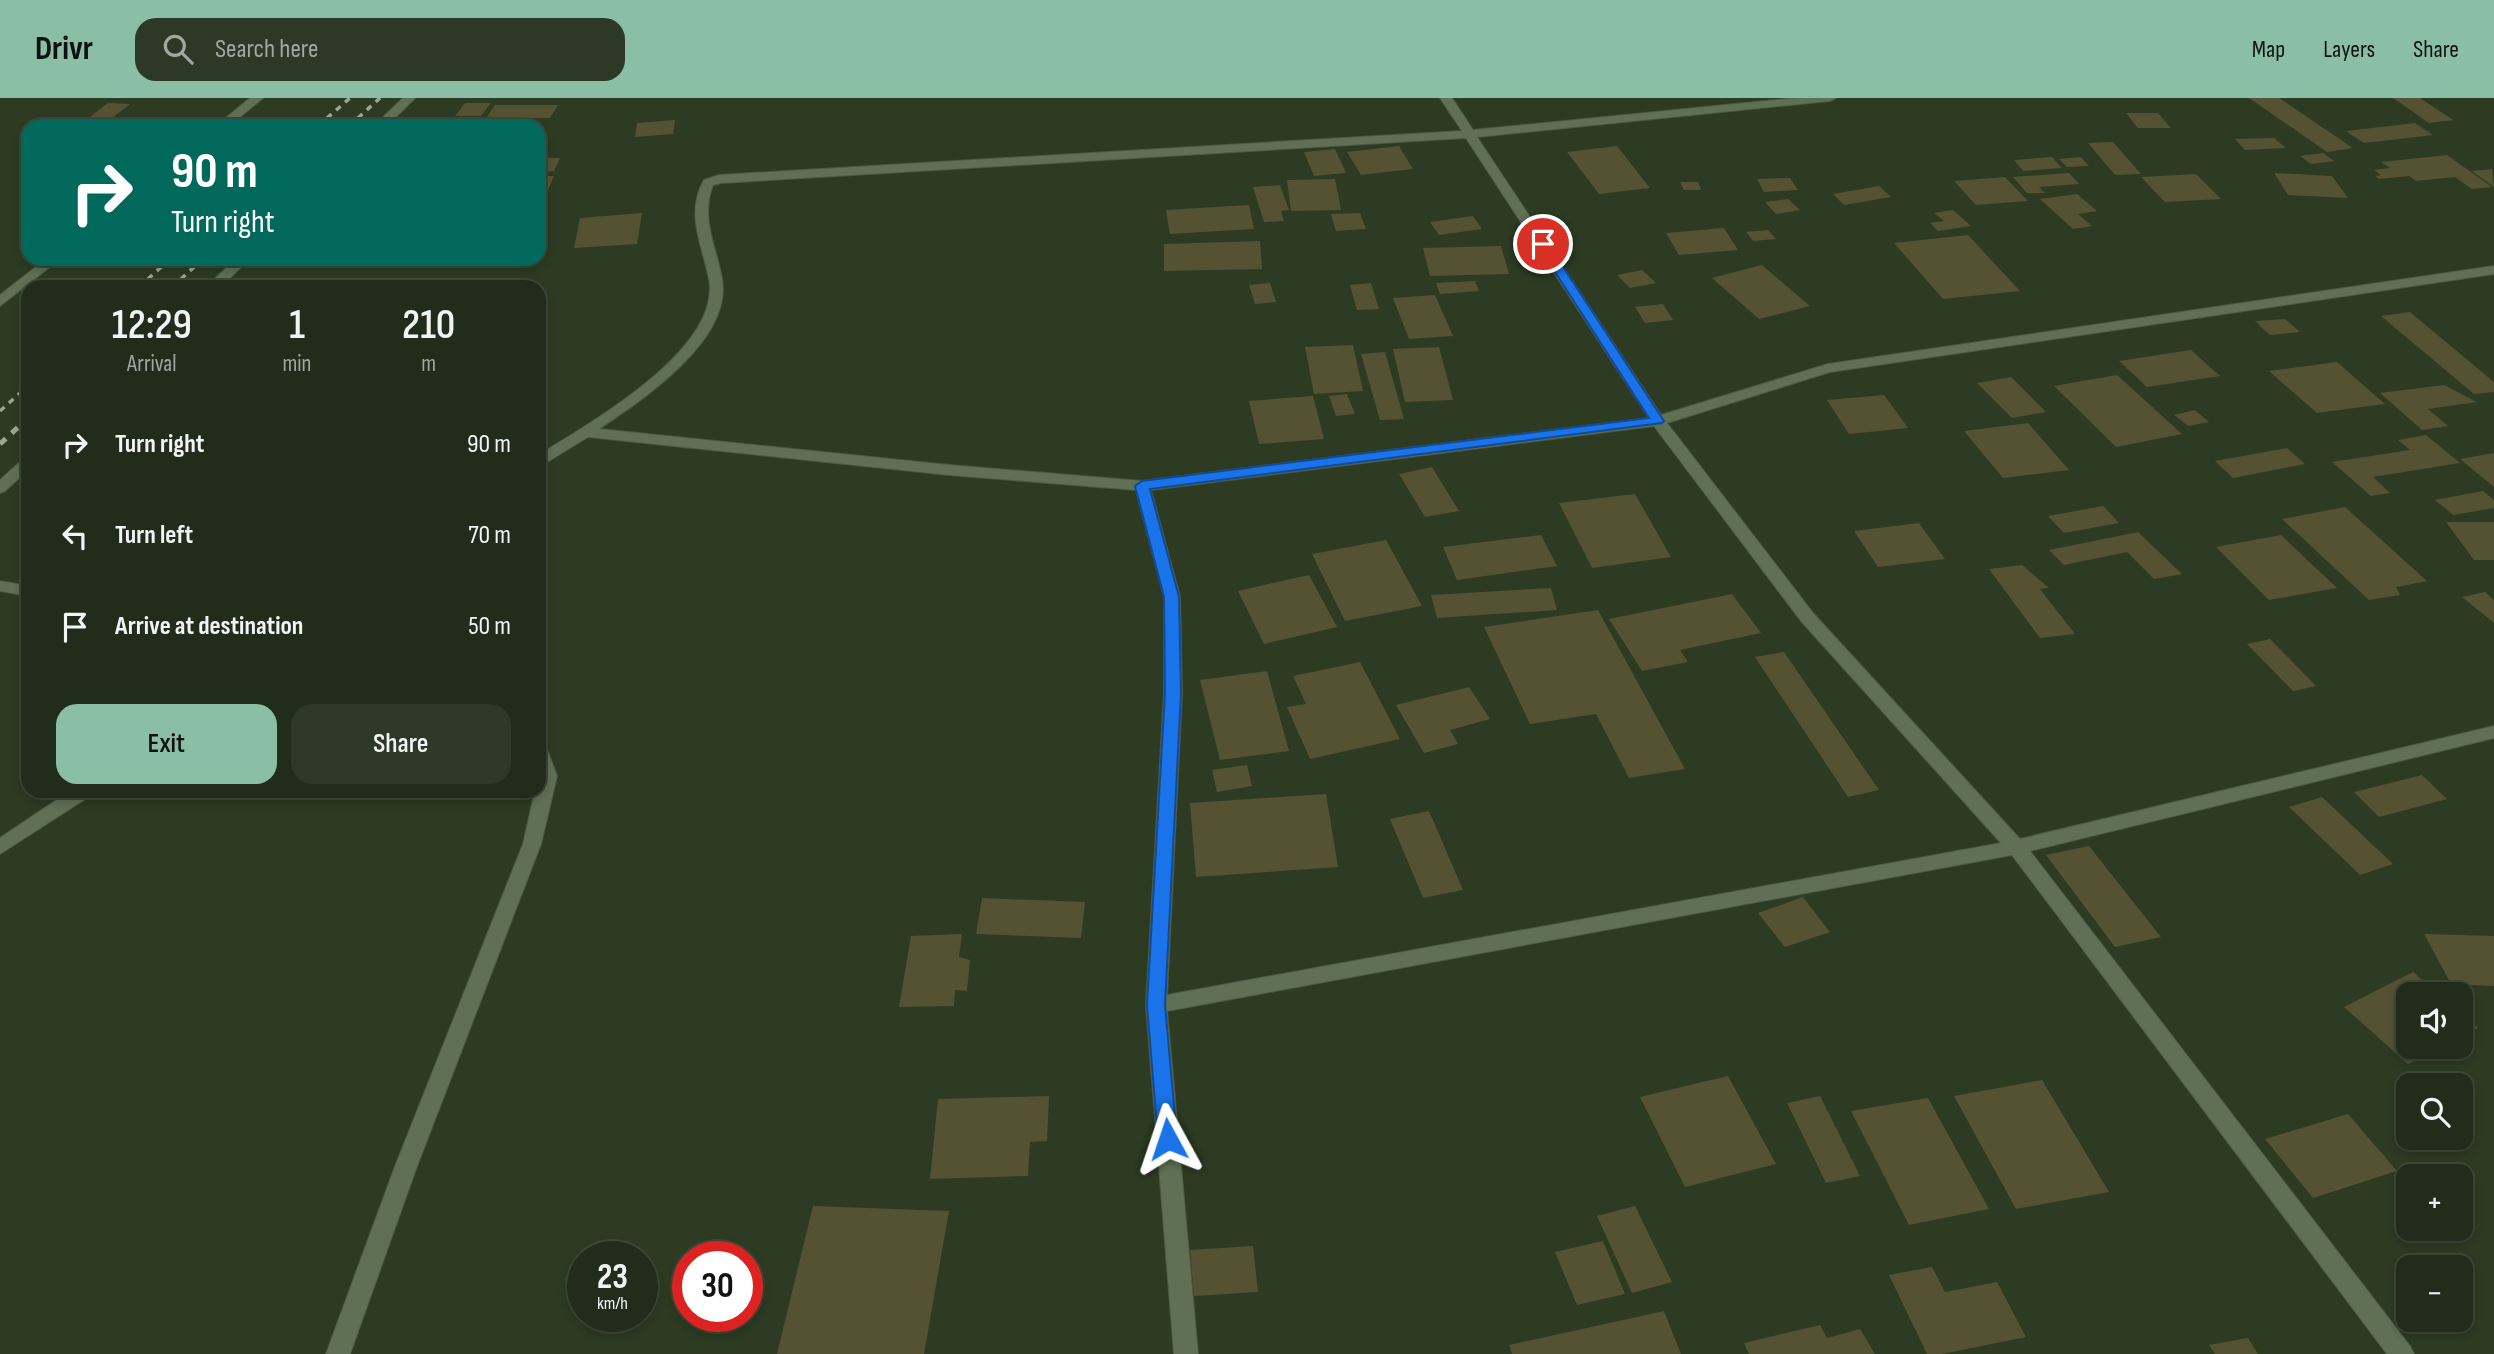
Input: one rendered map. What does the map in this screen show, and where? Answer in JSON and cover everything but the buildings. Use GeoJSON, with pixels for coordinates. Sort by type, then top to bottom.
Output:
{"type":"FeatureCollection","features":[{"type":"Feature","properties":{"kind":"street"},"geometry":{"type":"LineString","coordinates":[[231,119],[257,98]]}},
{"type":"Feature","properties":{"kind":"street"},"geometry":{"type":"LineString","coordinates":[[387,119],[409,98]]}},
{"type":"Feature","properties":{"kind":"street"},"geometry":{"type":"LineString","coordinates":[[1446,98],[1658,421],[1807,617],[2015,847],[2402,1354]]}},
{"type":"Feature","properties":{"kind":"street"},"geometry":{"type":"LineString","coordinates":[[546,457],[651,385],[696,343],[714,310],[716,284],[699,223],[702,195],[708,183],[719,179],[1471,134],[1830,98]]}},
{"type":"Feature","properties":{"kind":"street"},"geometry":{"type":"LineString","coordinates":[[28,280],[45,266]]}},
{"type":"Feature","properties":{"kind":"street"},"geometry":{"type":"LineString","coordinates":[[221,280],[236,266]]}},
{"type":"Feature","properties":{"kind":"street"},"geometry":{"type":"LineString","coordinates":[[584,432],[949,470],[1142,486],[1658,421],[1828,368],[2494,270]]}},
{"type":"Feature","properties":{"kind":"street"},"geometry":{"type":"LineString","coordinates":[[0,302],[21,285]]}},
{"type":"Feature","properties":{"kind":"street"},"geometry":{"type":"LineString","coordinates":[[0,488],[21,468]]}},
{"type":"Feature","properties":{"kind":"street"},"geometry":{"type":"LineString","coordinates":[[1142,486],[1172,597],[1173,693],[1156,1005],[1186,1354]]}},
{"type":"Feature","properties":{"kind":"street"},"geometry":{"type":"LineString","coordinates":[[0,586],[21,590]]}},
{"type":"Feature","properties":{"kind":"street"},"geometry":{"type":"LineString","coordinates":[[1156,1005],[2015,847],[2494,732]]}},
{"type":"Feature","properties":{"kind":"street"},"geometry":{"type":"LineString","coordinates":[[0,847],[74,798]]}},
{"type":"Feature","properties":{"kind":"street"},"geometry":{"type":"LineString","coordinates":[[338,1354],[405,1169],[532,844],[543,798]]}},
{"type":"Feature","properties":{"kind":"railway"},"geometry":{"type":"LineString","coordinates":[[326,119],[350,98]]}},
{"type":"Feature","properties":{"kind":"railway"},"geometry":{"type":"LineString","coordinates":[[357,119],[380,98]]}},
{"type":"Feature","properties":{"kind":"railway"},"geometry":{"type":"LineString","coordinates":[[147,280],[162,266]]}},
{"type":"Feature","properties":{"kind":"railway"},"geometry":{"type":"LineString","coordinates":[[180,280],[195,266]]}},
{"type":"Feature","properties":{"kind":"railway"},"geometry":{"type":"LineString","coordinates":[[0,411],[21,392]]}},
{"type":"Feature","properties":{"kind":"railway"},"geometry":{"type":"LineString","coordinates":[[0,444],[21,424]]}},
{"type":"Feature","properties":{"kind":"route"},"geometry":{"type":"LineString","coordinates":[[1168,1139],[1156,1005],[1173,693],[1172,597],[1142,486],[1658,421],[1543,244]]}}]}
